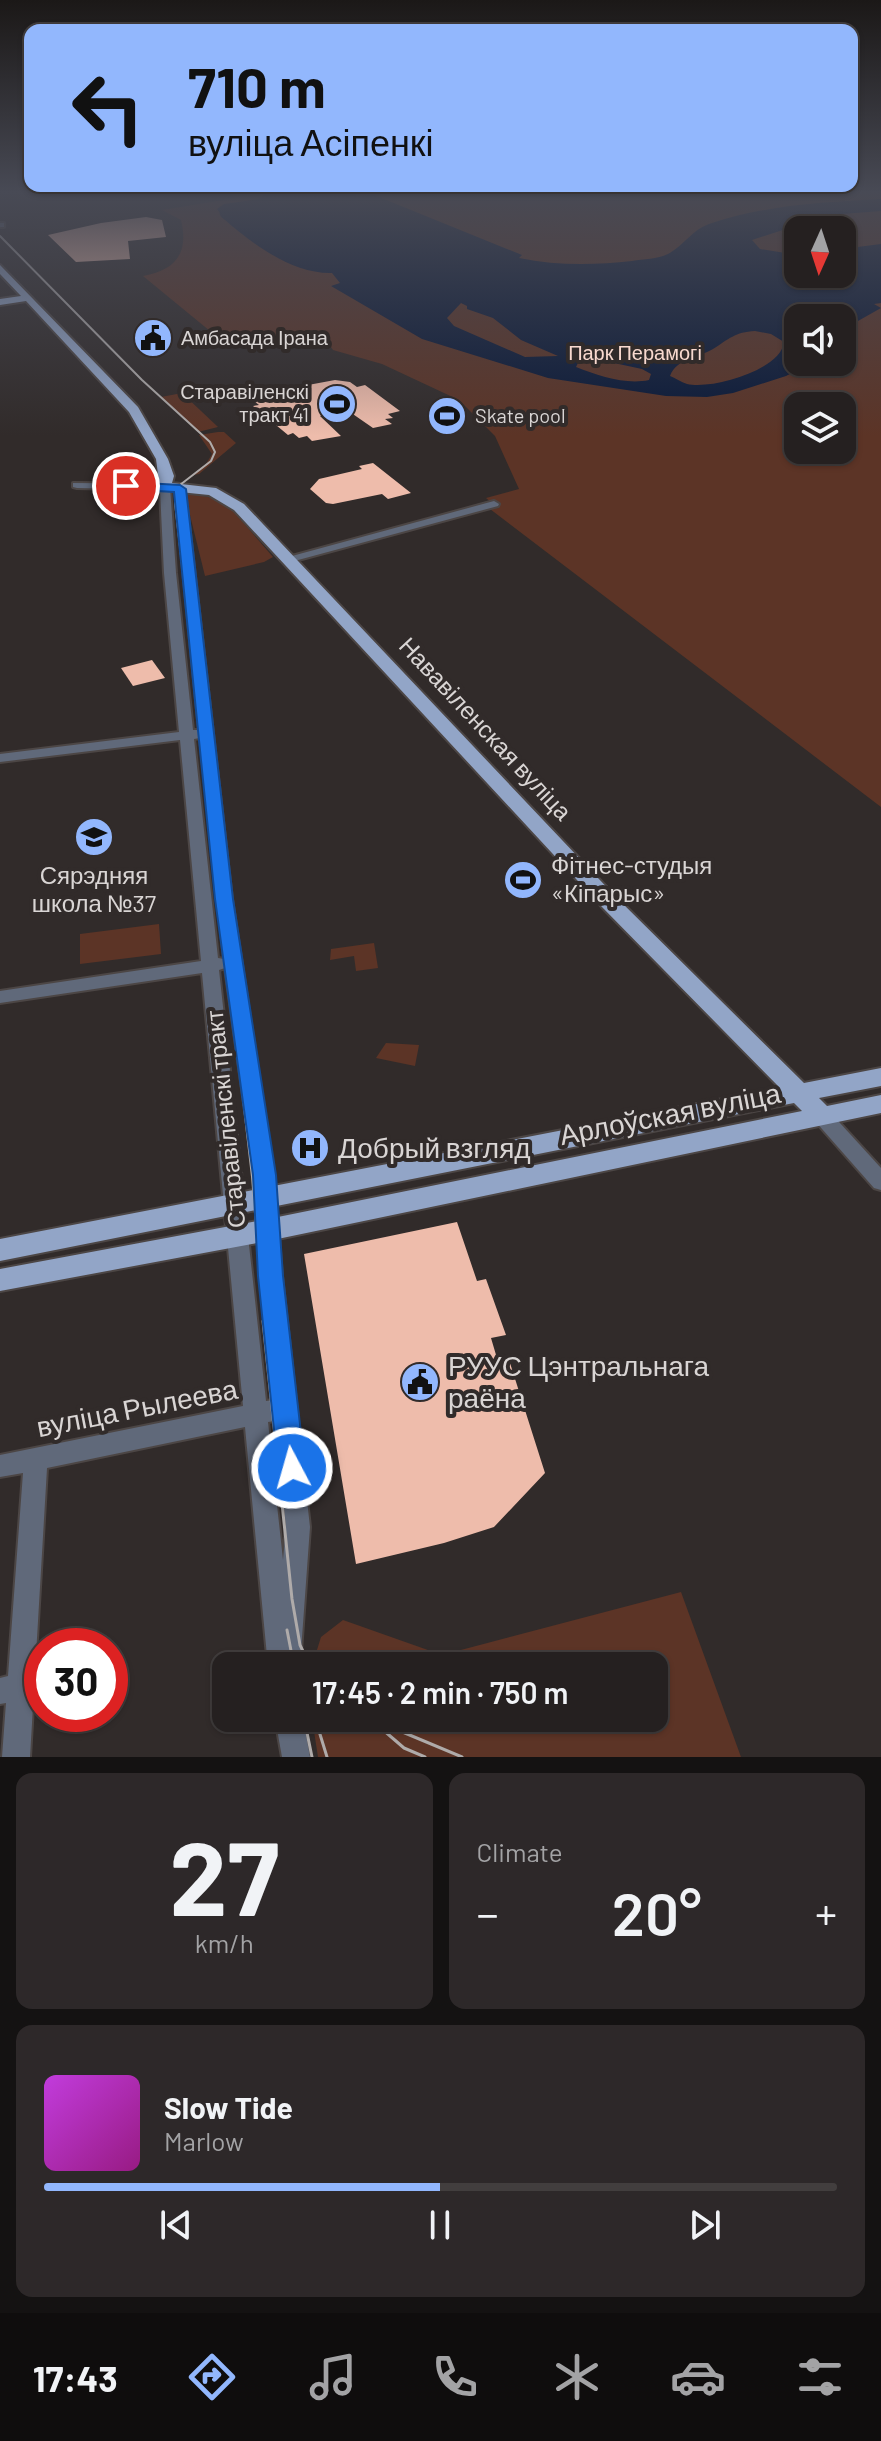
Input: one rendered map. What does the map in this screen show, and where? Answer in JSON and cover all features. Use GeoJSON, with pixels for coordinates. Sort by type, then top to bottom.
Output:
{"type":"FeatureCollection","features":[{"type":"Feature","properties":{"kind":"main road","name":"Старавіленскі тракт"},"geometry":{"type":"LineString","coordinates":[[4,272],[134,410],[162,459],[171,484]]}},
{"type":"Feature","properties":{"kind":"main road"},"geometry":{"type":"LineString","coordinates":[[0,302],[28,298]]}},
{"type":"Feature","properties":{"kind":"main road","name":"Нававіленская вуліца"},"geometry":{"type":"LineString","coordinates":[[171,484],[230,497],[598,891],[822,1116]]}},
{"type":"Feature","properties":{"kind":"main road","name":"Арлоўская вуліца"},"geometry":{"type":"LineString","coordinates":[[0,1250],[881,1077]]}},
{"type":"Feature","properties":{"kind":"main road","name":"Арлоўская вуліца"},"geometry":{"type":"LineString","coordinates":[[0,1280],[238,1236],[881,1104]]}},
{"type":"Feature","properties":{"kind":"main road"},"geometry":{"type":"LineString","coordinates":[[395,1173],[382,1188],[390,1199],[401,1202]]}},
{"type":"Feature","properties":{"kind":"street"},"geometry":{"type":"LineString","coordinates":[[77,485],[171,484]]}},
{"type":"Feature","properties":{"kind":"street","name":"Старавіленскі тракт"},"geometry":{"type":"LineString","coordinates":[[171,484],[266,1199],[298,1527],[285,1652]]}},
{"type":"Feature","properties":{"kind":"street","name":"Старавіленскі тракт"},"geometry":{"type":"LineString","coordinates":[[171,484],[170,573],[282,1652]]}},
{"type":"Feature","properties":{"kind":"street"},"geometry":{"type":"LineString","coordinates":[[287,559],[494,504]]}},
{"type":"Feature","properties":{"kind":"street"},"geometry":{"type":"LineString","coordinates":[[0,758],[206,734]]}},
{"type":"Feature","properties":{"kind":"street"},"geometry":{"type":"LineString","coordinates":[[0,997],[234,962]]}},
{"type":"Feature","properties":{"kind":"street","name":"Нававіленская вуліца"},"geometry":{"type":"LineString","coordinates":[[822,1116],[881,1182]]}},
{"type":"Feature","properties":{"kind":"street","name":"вуліца Рылеева"},"geometry":{"type":"LineString","coordinates":[[0,1466],[285,1408]]}},
{"type":"Feature","properties":{"kind":"street"},"geometry":{"type":"LineString","coordinates":[[16,1757],[10,1688],[36,1458]]}},
{"type":"Feature","properties":{"kind":"street"},"geometry":{"type":"LineString","coordinates":[[292,1732],[296,1757]]}},
{"type":"Feature","properties":{"kind":"green space","name":"Парк Перамогі"},"geometry":{"type":"Polygon","coordinates":[[[157,272],[784,272],[784,288],[856,288],[856,272],[881,272],[881,807],[490,509],[494,508],[493,504],[486,498],[519,489],[495,436],[459,400],[382,364],[333,350],[326,340],[227,345],[143,276],[157,272]]]}},
{"type":"Feature","properties":{"kind":"green space"},"geometry":{"type":"Polygon","coordinates":[[[182,393],[218,427],[198,432],[161,397],[182,393]]]}},
{"type":"Feature","properties":{"kind":"green space"},"geometry":{"type":"Polygon","coordinates":[[[224,432],[236,443],[199,474],[193,475],[212,454],[199,435],[224,432]]]}},
{"type":"Feature","properties":{"kind":"green space"},"geometry":{"type":"Polygon","coordinates":[[[188,493],[224,500],[273,557],[205,576],[186,499],[188,493]]]}},
{"type":"Feature","properties":{"kind":"green space"},"geometry":{"type":"Polygon","coordinates":[[[159,924],[161,954],[80,964],[80,934],[159,924]]]}},
{"type":"Feature","properties":{"kind":"green space"},"geometry":{"type":"Polygon","coordinates":[[[374,943],[378,968],[356,971],[354,956],[330,960],[331,949],[374,943]]]}},
{"type":"Feature","properties":{"kind":"green space"},"geometry":{"type":"Polygon","coordinates":[[[386,1043],[419,1045],[415,1066],[376,1058],[386,1043]]]}},
{"type":"Feature","properties":{"kind":"green space"},"geometry":{"type":"Polygon","coordinates":[[[681,1592],[741,1757],[318,1757],[314,1732],[668,1732],[668,1652],[453,1652],[681,1592]]]}},
{"type":"Feature","properties":{"kind":"green space"},"geometry":{"type":"Polygon","coordinates":[[[343,1620],[434,1652],[316,1652],[321,1637],[343,1620]]]}},
{"type":"Feature","properties":{"kind":"water"},"geometry":{"type":"Polygon","coordinates":[[[317,272],[784,272],[784,288],[856,288],[856,272],[881,272],[881,303],[874,304],[881,308],[856,322],[856,304],[784,304],[786,376],[733,393],[707,397],[666,396],[548,378],[422,339],[331,286],[340,283],[332,273],[317,272]],[[461,303],[447,318],[454,326],[525,357],[558,356],[521,340],[493,318],[467,309],[461,303]],[[755,331],[742,333],[683,362],[670,376],[687,384],[698,385],[728,381],[759,369],[780,352],[784,342],[771,334],[755,331]],[[578,363],[576,367],[622,380],[649,380],[651,374],[642,369],[614,363],[578,363]]]}},
{"type":"Feature","properties":{"kind":"building"},"geometry":{"type":"Polygon","coordinates":[[[335,380],[350,382],[357,387],[365,385],[400,411],[388,414],[393,418],[385,419],[392,424],[373,428],[347,410],[320,416],[341,436],[312,441],[307,436],[299,438],[293,433],[288,435],[253,406],[259,405],[254,401],[264,399],[259,395],[265,393],[335,380]]]}},
{"type":"Feature","properties":{"kind":"building"},"geometry":{"type":"Polygon","coordinates":[[[373,463],[411,493],[388,499],[382,494],[333,504],[326,503],[310,489],[319,479],[362,469],[359,466],[373,463]]]}},
{"type":"Feature","properties":{"kind":"building"},"geometry":{"type":"Polygon","coordinates":[[[152,660],[165,678],[133,686],[121,668],[152,660]]]}},
{"type":"Feature","properties":{"kind":"building","name":"РУУС Цэнтральнага раёна"},"geometry":{"type":"Polygon","coordinates":[[[457,1222],[477,1281],[486,1279],[506,1335],[491,1338],[499,1365],[510,1363],[545,1473],[494,1527],[444,1543],[356,1564],[304,1254],[457,1222]]]}},
{"type":"Feature","properties":{"kind":"tram line"},"geometry":{"type":"LineString","coordinates":[[35,272],[142,380],[210,442],[215,452],[211,461],[176,488],[175,503],[252,1177],[264,1323]]}},
{"type":"Feature","properties":{"kind":"tram line"},"geometry":{"type":"LineString","coordinates":[[263,1321],[292,1599],[303,1652]]}},
{"type":"Feature","properties":{"kind":"tram line"},"geometry":{"type":"LineString","coordinates":[[287,1630],[291,1652]]}},
{"type":"Feature","properties":{"kind":"tram line"},"geometry":{"type":"LineString","coordinates":[[307,1732],[312,1757]]}},
{"type":"Feature","properties":{"kind":"tram line"},"geometry":{"type":"LineString","coordinates":[[319,1732],[327,1757]]}},
{"type":"Feature","properties":{"kind":"tram line"},"geometry":{"type":"LineString","coordinates":[[385,1732],[404,1748],[425,1757]]}},
{"type":"Feature","properties":{"kind":"tram line"},"geometry":{"type":"LineString","coordinates":[[402,1732],[462,1757]]}},
{"type":"Feature","properties":{"kind":"place","name":"Амбасада Ірана"},"geometry":{"type":"Point","coordinates":[153,338]}},
{"type":"Feature","properties":{"kind":"place","name":"Старавіленскі тракт 41"},"geometry":{"type":"Point","coordinates":[337,404]}},
{"type":"Feature","properties":{"kind":"place","name":"Skate pool"},"geometry":{"type":"Point","coordinates":[447,416]}},
{"type":"Feature","properties":{"kind":"place","name":"Сярэдняя школа №37"},"geometry":{"type":"Point","coordinates":[94,837]}},
{"type":"Feature","properties":{"kind":"place","name":"Фітнес-студыя «Кіпарыс»"},"geometry":{"type":"Point","coordinates":[523,880]}},
{"type":"Feature","properties":{"kind":"place","name":"Добрый взгляд"},"geometry":{"type":"Point","coordinates":[310,1148]}},
{"type":"Feature","properties":{"kind":"place","name":"РУУС Цэнтральнага раёна"},"geometry":{"type":"Point","coordinates":[420,1382]}},
{"type":"Feature","properties":{"kind":"route"},"geometry":{"type":"LineString","coordinates":[[126,486],[180,489],[224,899],[264,1175],[271,1276],[292,1468]]}}]}
